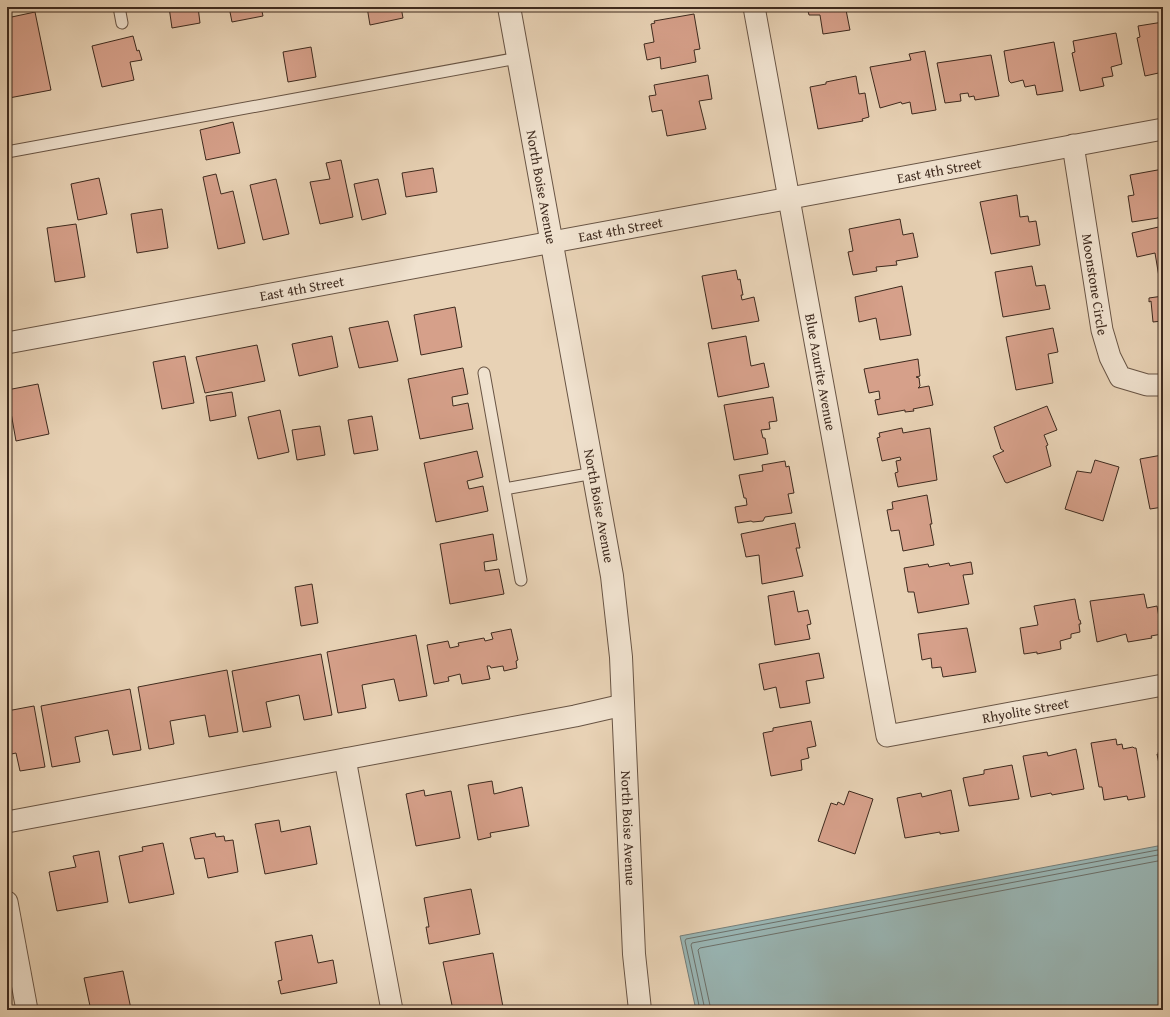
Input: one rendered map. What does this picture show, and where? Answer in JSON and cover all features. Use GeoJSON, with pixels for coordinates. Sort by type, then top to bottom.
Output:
{"type":"FeatureCollection","features":[{"type":"Feature","properties":{"kind":"street","name":"North Boise Avenue"},"geometry":{"type":"LineString","coordinates":[[509,7],[612,576],[621,657],[634,954],[640,1010]]}},
{"type":"Feature","properties":{"kind":"street","name":"Blue Azurite Avenue"},"geometry":{"type":"LineString","coordinates":[[754,7],[887,736]]}},
{"type":"Feature","properties":{"kind":"street","name":"East 4th Street"},"geometry":{"type":"LineString","coordinates":[[7,343],[552,242],[789,196],[1163,128]]}},
{"type":"Feature","properties":{"kind":"street","name":"Moonstone Circle"},"geometry":{"type":"LineString","coordinates":[[1073,145],[1102,330],[1110,357],[1120,377],[1147,385],[1163,385]]}},
{"type":"Feature","properties":{"kind":"street","name":"Rhyolite Street"},"geometry":{"type":"LineString","coordinates":[[887,736],[1163,685]]}},
{"type":"Feature","properties":{"kind":"street"},"geometry":{"type":"LineString","coordinates":[[7,822],[575,716],[623,705]]}},
{"type":"Feature","properties":{"kind":"street"},"geometry":{"type":"LineString","coordinates":[[345,759],[392,1010]]}},
{"type":"Feature","properties":{"kind":"street"},"geometry":{"type":"LineString","coordinates":[[7,902],[27,1010]]}},
{"type":"Feature","properties":{"kind":"lane"},"geometry":{"type":"LineString","coordinates":[[119,7],[122,23]]}},
{"type":"Feature","properties":{"kind":"lane"},"geometry":{"type":"LineString","coordinates":[[7,152],[518,58]]}},
{"type":"Feature","properties":{"kind":"lane"},"geometry":{"type":"LineString","coordinates":[[484,373],[521,580]]}},
{"type":"Feature","properties":{"kind":"lane"},"geometry":{"type":"LineString","coordinates":[[504,488],[594,473]]}},
{"type":"Feature","properties":{"kind":"water"},"geometry":{"type":"Polygon","coordinates":[[[1163,845],[1163,1010],[696,1010],[680,936],[1163,845]]]}},
{"type":"Feature","properties":{"kind":"building"},"geometry":{"type":"Polygon","coordinates":[[[169,7],[198,7],[200,23],[172,28],[169,7]]]}},
{"type":"Feature","properties":{"kind":"building"},"geometry":{"type":"Polygon","coordinates":[[[229,7],[261,7],[263,16],[232,22],[229,7]]]}},
{"type":"Feature","properties":{"kind":"building"},"geometry":{"type":"Polygon","coordinates":[[[367,7],[401,7],[403,18],[370,25],[367,7]]]}},
{"type":"Feature","properties":{"kind":"building"},"geometry":{"type":"Polygon","coordinates":[[[807,7],[848,7],[848,10],[846,10],[850,30],[823,34],[820,15],[809,15],[807,7]]]}},
{"type":"Feature","properties":{"kind":"building"},"geometry":{"type":"Polygon","coordinates":[[[35,12],[51,90],[9,98],[7,88],[7,18],[35,12]]]}},
{"type":"Feature","properties":{"kind":"building"},"geometry":{"type":"Polygon","coordinates":[[[694,14],[700,49],[694,50],[696,62],[661,69],[660,57],[647,60],[644,44],[654,42],[651,24],[655,23],[654,21],[694,14]]]}},
{"type":"Feature","properties":{"kind":"building"},"geometry":{"type":"Polygon","coordinates":[[[1163,22],[1163,72],[1145,76],[1137,38],[1140,37],[1138,26],[1163,22]]]}},
{"type":"Feature","properties":{"kind":"building"},"geometry":{"type":"Polygon","coordinates":[[[1116,33],[1122,64],[1111,67],[1113,76],[1102,78],[1104,86],[1080,91],[1072,53],[1075,52],[1073,41],[1116,33]]]}},
{"type":"Feature","properties":{"kind":"building"},"geometry":{"type":"Polygon","coordinates":[[[133,36],[137,51],[139,50],[142,60],[130,62],[134,80],[102,87],[92,46],[133,36]]]}},
{"type":"Feature","properties":{"kind":"building"},"geometry":{"type":"Polygon","coordinates":[[[1054,42],[1063,91],[1037,95],[1035,85],[1025,87],[1023,80],[1011,83],[1009,81],[1004,51],[1054,42]]]}},
{"type":"Feature","properties":{"kind":"building"},"geometry":{"type":"Polygon","coordinates":[[[311,47],[316,77],[288,82],[283,52],[311,47]]]}},
{"type":"Feature","properties":{"kind":"building"},"geometry":{"type":"Polygon","coordinates":[[[925,51],[936,110],[912,114],[910,102],[902,104],[901,102],[880,108],[870,67],[911,60],[909,54],[925,51]]]}},
{"type":"Feature","properties":{"kind":"building"},"geometry":{"type":"Polygon","coordinates":[[[991,55],[999,96],[975,100],[974,96],[969,97],[968,93],[960,94],[961,101],[945,103],[937,63],[991,55]]]}},
{"type":"Feature","properties":{"kind":"building"},"geometry":{"type":"Polygon","coordinates":[[[708,75],[712,99],[699,101],[706,129],[667,136],[662,110],[652,112],[649,96],[656,95],[654,85],[708,75]]]}},
{"type":"Feature","properties":{"kind":"building"},"geometry":{"type":"Polygon","coordinates":[[[856,76],[859,94],[865,93],[869,117],[862,119],[863,121],[818,129],[810,87],[856,76]]]}},
{"type":"Feature","properties":{"kind":"building"},"geometry":{"type":"Polygon","coordinates":[[[233,122],[240,153],[206,160],[200,130],[233,122]]]}},
{"type":"Feature","properties":{"kind":"building"},"geometry":{"type":"Polygon","coordinates":[[[341,160],[353,217],[320,224],[310,182],[330,179],[326,163],[341,160]]]}},
{"type":"Feature","properties":{"kind":"building"},"geometry":{"type":"Polygon","coordinates":[[[433,168],[437,192],[406,197],[402,173],[433,168]]]}},
{"type":"Feature","properties":{"kind":"building"},"geometry":{"type":"Polygon","coordinates":[[[1163,169],[1163,216],[1132,222],[1128,196],[1134,195],[1130,175],[1163,169]]]}},
{"type":"Feature","properties":{"kind":"building"},"geometry":{"type":"Polygon","coordinates":[[[216,174],[221,194],[233,191],[245,243],[218,249],[203,177],[216,174]]]}},
{"type":"Feature","properties":{"kind":"building"},"geometry":{"type":"Polygon","coordinates":[[[99,178],[107,214],[78,220],[71,184],[99,178]]]}},
{"type":"Feature","properties":{"kind":"building"},"geometry":{"type":"Polygon","coordinates":[[[276,179],[289,234],[263,240],[250,185],[276,179]]]}},
{"type":"Feature","properties":{"kind":"building"},"geometry":{"type":"Polygon","coordinates":[[[378,179],[386,214],[362,220],[354,184],[378,179]]]}},
{"type":"Feature","properties":{"kind":"building"},"geometry":{"type":"Polygon","coordinates":[[[1017,195],[1020,217],[1028,216],[1029,222],[1036,221],[1040,245],[991,254],[980,202],[1017,195]]]}},
{"type":"Feature","properties":{"kind":"building"},"geometry":{"type":"Polygon","coordinates":[[[162,209],[168,248],[137,253],[131,214],[162,209]]]}},
{"type":"Feature","properties":{"kind":"building"},"geometry":{"type":"Polygon","coordinates":[[[900,219],[903,235],[913,233],[918,257],[896,261],[897,265],[876,267],[877,271],[853,275],[848,252],[853,251],[849,229],[900,219]]]}},
{"type":"Feature","properties":{"kind":"building"},"geometry":{"type":"Polygon","coordinates":[[[76,224],[85,277],[55,282],[47,228],[76,224]]]}},
{"type":"Feature","properties":{"kind":"building"},"geometry":{"type":"Polygon","coordinates":[[[1163,226],[1163,282],[1160,283],[1155,253],[1137,257],[1132,233],[1163,226]]]}},
{"type":"Feature","properties":{"kind":"building"},"geometry":{"type":"Polygon","coordinates":[[[1032,266],[1036,286],[1045,285],[1050,309],[1003,317],[995,272],[1032,266]]]}},
{"type":"Feature","properties":{"kind":"building"},"geometry":{"type":"Polygon","coordinates":[[[736,270],[738,280],[740,279],[743,295],[741,295],[742,300],[754,297],[759,321],[712,329],[702,276],[736,270]]]}},
{"type":"Feature","properties":{"kind":"building"},"geometry":{"type":"Polygon","coordinates":[[[902,286],[911,335],[880,340],[876,318],[859,322],[855,297],[902,286]]]}},
{"type":"Feature","properties":{"kind":"building"},"geometry":{"type":"Polygon","coordinates":[[[1163,296],[1163,325],[1162,321],[1153,322],[1151,301],[1149,302],[1149,298],[1163,296]]]}},
{"type":"Feature","properties":{"kind":"building"},"geometry":{"type":"Polygon","coordinates":[[[455,307],[462,347],[421,355],[414,315],[455,307]]]}},
{"type":"Feature","properties":{"kind":"building"},"geometry":{"type":"Polygon","coordinates":[[[388,321],[398,361],[359,368],[349,328],[388,321]]]}},
{"type":"Feature","properties":{"kind":"building"},"geometry":{"type":"Polygon","coordinates":[[[1053,328],[1058,352],[1048,354],[1053,383],[1016,390],[1006,337],[1053,328]]]}},
{"type":"Feature","properties":{"kind":"building"},"geometry":{"type":"Polygon","coordinates":[[[332,336],[338,367],[299,376],[292,344],[332,336]]]}},
{"type":"Feature","properties":{"kind":"building"},"geometry":{"type":"Polygon","coordinates":[[[746,336],[751,366],[764,363],[769,387],[718,397],[708,343],[746,336]]]}},
{"type":"Feature","properties":{"kind":"building"},"geometry":{"type":"Polygon","coordinates":[[[257,345],[265,381],[205,393],[196,357],[257,345]]]}},
{"type":"Feature","properties":{"kind":"building"},"geometry":{"type":"Polygon","coordinates":[[[185,356],[194,403],[162,409],[153,362],[185,356]]]}},
{"type":"Feature","properties":{"kind":"building"},"geometry":{"type":"Polygon","coordinates":[[[918,359],[920,376],[916,377],[919,378],[920,386],[918,388],[929,386],[933,405],[913,409],[914,411],[905,412],[905,410],[878,415],[875,400],[880,399],[879,391],[869,393],[864,369],[918,359]]]}},
{"type":"Feature","properties":{"kind":"building"},"geometry":{"type":"Polygon","coordinates":[[[463,368],[468,394],[452,397],[453,406],[468,403],[473,429],[420,439],[408,379],[463,368]]]}},
{"type":"Feature","properties":{"kind":"building"},"geometry":{"type":"Polygon","coordinates":[[[38,384],[49,434],[16,441],[7,390],[38,384]]]}},
{"type":"Feature","properties":{"kind":"building"},"geometry":{"type":"Polygon","coordinates":[[[232,392],[236,416],[210,421],[206,396],[232,392]]]}},
{"type":"Feature","properties":{"kind":"building"},"geometry":{"type":"Polygon","coordinates":[[[773,397],[777,421],[769,422],[770,429],[761,430],[763,438],[765,438],[768,454],[734,460],[724,405],[773,397]]]}},
{"type":"Feature","properties":{"kind":"building"},"geometry":{"type":"Polygon","coordinates":[[[1047,406],[1057,430],[1044,435],[1048,445],[1046,446],[1051,466],[1007,483],[1005,482],[993,456],[1004,451],[1001,449],[994,427],[1047,406]]]}},
{"type":"Feature","properties":{"kind":"building"},"geometry":{"type":"Polygon","coordinates":[[[280,410],[289,452],[258,459],[248,417],[280,410]]]}},
{"type":"Feature","properties":{"kind":"building"},"geometry":{"type":"Polygon","coordinates":[[[372,416],[378,450],[354,454],[348,420],[372,416]]]}},
{"type":"Feature","properties":{"kind":"building"},"geometry":{"type":"Polygon","coordinates":[[[320,426],[325,455],[297,460],[292,430],[320,426]]]}},
{"type":"Feature","properties":{"kind":"building"},"geometry":{"type":"Polygon","coordinates":[[[902,428],[903,433],[930,428],[937,480],[898,487],[895,473],[898,472],[896,461],[901,460],[900,457],[882,461],[877,438],[880,437],[879,433],[902,428]]]}},
{"type":"Feature","properties":{"kind":"building"},"geometry":{"type":"Polygon","coordinates":[[[1160,449],[1163,449],[1163,507],[1150,509],[1140,459],[1162,455],[1160,449]]]}},
{"type":"Feature","properties":{"kind":"building"},"geometry":{"type":"Polygon","coordinates":[[[477,451],[483,477],[467,481],[469,489],[483,486],[488,511],[436,522],[424,463],[477,451]]]}},
{"type":"Feature","properties":{"kind":"building"},"geometry":{"type":"Polygon","coordinates":[[[1095,460],[1119,467],[1103,521],[1065,509],[1077,471],[1091,473],[1095,460]]]}},
{"type":"Feature","properties":{"kind":"building"},"geometry":{"type":"Polygon","coordinates":[[[785,461],[786,467],[789,466],[794,493],[788,494],[792,513],[765,517],[763,521],[738,523],[735,507],[747,505],[739,475],[763,471],[762,465],[785,461]]]}},
{"type":"Feature","properties":{"kind":"building"},"geometry":{"type":"Polygon","coordinates":[[[927,495],[934,545],[903,551],[899,530],[891,531],[887,510],[893,509],[892,502],[927,495]]]}},
{"type":"Feature","properties":{"kind":"building"},"geometry":{"type":"Polygon","coordinates":[[[795,523],[800,548],[796,548],[803,576],[762,584],[759,555],[746,557],[741,534],[795,523]]]}},
{"type":"Feature","properties":{"kind":"building"},"geometry":{"type":"Polygon","coordinates":[[[493,534],[497,560],[484,562],[485,571],[499,569],[504,594],[450,604],[440,544],[493,534]]]}},
{"type":"Feature","properties":{"kind":"building"},"geometry":{"type":"Polygon","coordinates":[[[971,562],[973,574],[963,575],[969,604],[918,613],[914,592],[908,592],[904,568],[928,564],[929,567],[949,563],[950,566],[971,562]]]}},
{"type":"Feature","properties":{"kind":"building"},"geometry":{"type":"Polygon","coordinates":[[[312,584],[318,623],[301,626],[295,587],[312,584]]]}},
{"type":"Feature","properties":{"kind":"building"},"geometry":{"type":"Polygon","coordinates":[[[794,591],[798,612],[808,610],[811,624],[807,625],[810,639],[775,645],[768,596],[794,591]]]}},
{"type":"Feature","properties":{"kind":"building"},"geometry":{"type":"Polygon","coordinates":[[[1144,594],[1147,608],[1157,606],[1162,634],[1151,636],[1152,638],[1128,642],[1126,634],[1097,642],[1090,601],[1144,594]]]}},
{"type":"Feature","properties":{"kind":"building"},"geometry":{"type":"Polygon","coordinates":[[[1075,599],[1081,624],[1079,624],[1080,632],[1071,634],[1071,638],[1060,641],[1061,649],[1037,654],[1037,652],[1024,654],[1020,628],[1038,625],[1034,606],[1075,599]]]}},
{"type":"Feature","properties":{"kind":"building"},"geometry":{"type":"Polygon","coordinates":[[[967,628],[976,672],[943,677],[941,667],[932,668],[931,658],[922,660],[918,634],[967,628]]]}},
{"type":"Feature","properties":{"kind":"building"},"geometry":{"type":"Polygon","coordinates":[[[511,629],[518,660],[516,661],[517,668],[504,671],[503,666],[491,668],[490,666],[487,666],[490,679],[462,684],[460,674],[448,677],[449,681],[434,684],[427,645],[448,641],[450,648],[459,646],[458,643],[484,638],[485,641],[493,639],[491,633],[511,629]]]}},
{"type":"Feature","properties":{"kind":"building"},"geometry":{"type":"Polygon","coordinates":[[[416,635],[427,696],[399,701],[394,679],[362,685],[366,708],[338,713],[327,652],[416,635]]]}},
{"type":"Feature","properties":{"kind":"building"},"geometry":{"type":"Polygon","coordinates":[[[819,653],[824,678],[806,681],[810,703],[780,708],[776,687],[764,690],[759,664],[819,653]]]}},
{"type":"Feature","properties":{"kind":"building"},"geometry":{"type":"Polygon","coordinates":[[[321,654],[332,715],[304,720],[299,695],[266,702],[271,727],[243,732],[232,671],[321,654]]]}},
{"type":"Feature","properties":{"kind":"building"},"geometry":{"type":"Polygon","coordinates":[[[227,670],[238,732],[209,737],[205,715],[170,721],[174,744],[149,749],[138,687],[227,670]]]}},
{"type":"Feature","properties":{"kind":"building"},"geometry":{"type":"Polygon","coordinates":[[[130,689],[141,750],[113,755],[108,730],[75,737],[80,762],[52,767],[41,706],[130,689]]]}},
{"type":"Feature","properties":{"kind":"building"},"geometry":{"type":"Polygon","coordinates":[[[34,706],[45,767],[20,771],[16,753],[7,755],[7,711],[34,706]]]}},
{"type":"Feature","properties":{"kind":"building"},"geometry":{"type":"Polygon","coordinates":[[[811,721],[816,746],[807,748],[809,758],[801,760],[802,770],[771,776],[763,733],[773,731],[773,728],[811,721]]]}},
{"type":"Feature","properties":{"kind":"building"},"geometry":{"type":"Polygon","coordinates":[[[1116,739],[1117,745],[1122,744],[1123,749],[1133,747],[1136,748],[1145,797],[1128,800],[1127,796],[1104,800],[1102,787],[1099,787],[1091,743],[1116,739]]]}},
{"type":"Feature","properties":{"kind":"building"},"geometry":{"type":"Polygon","coordinates":[[[1076,749],[1084,789],[1031,797],[1023,756],[1047,752],[1048,756],[1076,749]]]}},
{"type":"Feature","properties":{"kind":"building"},"geometry":{"type":"Polygon","coordinates":[[[1163,751],[1163,784],[1157,754],[1159,754],[1158,752],[1163,751]]]}},
{"type":"Feature","properties":{"kind":"building"},"geometry":{"type":"Polygon","coordinates":[[[1012,765],[1019,799],[969,806],[963,778],[984,774],[984,770],[1012,765]]]}},
{"type":"Feature","properties":{"kind":"building"},"geometry":{"type":"Polygon","coordinates":[[[492,781],[494,794],[522,787],[529,826],[490,833],[491,837],[478,840],[468,785],[492,781]]]}},
{"type":"Feature","properties":{"kind":"building"},"geometry":{"type":"Polygon","coordinates":[[[424,790],[425,796],[451,791],[460,838],[416,846],[406,794],[424,790]]]}},
{"type":"Feature","properties":{"kind":"building"},"geometry":{"type":"Polygon","coordinates":[[[951,790],[959,831],[940,834],[940,832],[905,838],[897,798],[921,793],[922,797],[951,790]]]}},
{"type":"Feature","properties":{"kind":"building"},"geometry":{"type":"Polygon","coordinates":[[[849,791],[873,799],[855,854],[818,841],[831,803],[837,805],[838,802],[844,805],[849,791]]]}},
{"type":"Feature","properties":{"kind":"building"},"geometry":{"type":"Polygon","coordinates":[[[279,820],[281,832],[310,826],[317,864],[265,874],[255,824],[279,820]]]}},
{"type":"Feature","properties":{"kind":"building"},"geometry":{"type":"Polygon","coordinates":[[[215,833],[216,837],[224,836],[225,841],[233,840],[238,872],[208,878],[204,858],[195,859],[190,838],[215,833]]]}},
{"type":"Feature","properties":{"kind":"building"},"geometry":{"type":"Polygon","coordinates":[[[163,843],[174,894],[129,903],[119,856],[143,851],[142,847],[163,843]]]}},
{"type":"Feature","properties":{"kind":"building"},"geometry":{"type":"Polygon","coordinates":[[[99,851],[108,902],[57,911],[49,872],[76,867],[73,856],[99,851]]]}},
{"type":"Feature","properties":{"kind":"building"},"geometry":{"type":"Polygon","coordinates":[[[471,889],[480,934],[429,944],[426,927],[429,927],[424,898],[471,889]]]}},
{"type":"Feature","properties":{"kind":"building"},"geometry":{"type":"Polygon","coordinates":[[[312,935],[318,963],[333,960],[337,983],[281,994],[278,981],[282,980],[275,942],[312,935]]]}},
{"type":"Feature","properties":{"kind":"building"},"geometry":{"type":"Polygon","coordinates":[[[493,953],[503,1007],[487,1010],[453,1010],[443,962],[493,953]]]}},
{"type":"Feature","properties":{"kind":"building"},"geometry":{"type":"Polygon","coordinates":[[[123,971],[131,1009],[136,1008],[136,1010],[78,1010],[78,1008],[90,1006],[84,978],[123,971]]]}}]}
